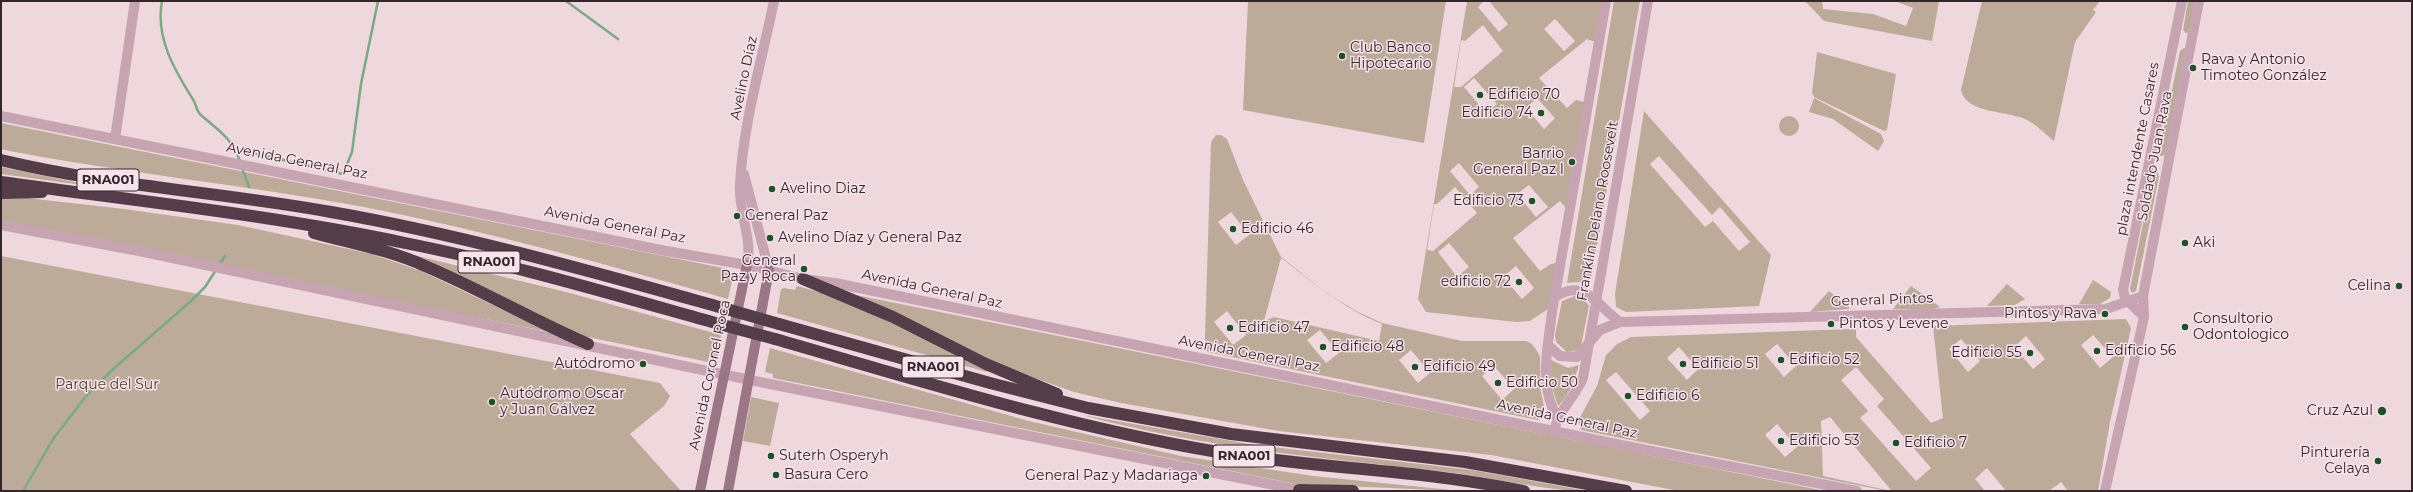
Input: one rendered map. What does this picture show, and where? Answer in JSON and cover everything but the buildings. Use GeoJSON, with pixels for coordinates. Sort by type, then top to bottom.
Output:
{"type":"FeatureCollection","features":[{"type":"Feature","properties":{"kind":"highway","name":"RNA001"},"geometry":{"type":"LineString","coordinates":[[1,160],[82,176],[330,212],[485,244],[723,308],[990,383],[1088,408],[1231,434],[1465,462],[1626,491]]}},
{"type":"Feature","properties":{"kind":"highway","name":"RNA001"},"geometry":{"type":"LineString","coordinates":[[1,182],[341,230],[449,252],[587,287],[970,395],[1160,441],[1278,461],[1429,477],[1524,491]]}},
{"type":"Feature","properties":{"kind":"highway"},"geometry":{"type":"LineString","coordinates":[[1,193],[26,194],[57,190]]}},
{"type":"Feature","properties":{"kind":"highway"},"geometry":{"type":"LineString","coordinates":[[254,217],[402,256],[588,344]]}},
{"type":"Feature","properties":{"kind":"highway"},"geometry":{"type":"LineString","coordinates":[[803,279],[893,317],[986,364],[1088,408]]}},
{"type":"Feature","properties":{"kind":"highway"},"geometry":{"type":"LineString","coordinates":[[1302,490],[1353,491]]}},
{"type":"Feature","properties":{"kind":"main road","name":"Avenida Coronel Roca"},"geometry":{"type":"LineString","coordinates":[[700,491],[747,265]]}},
{"type":"Feature","properties":{"kind":"main road"},"geometry":{"type":"LineString","coordinates":[[728,491],[750,380],[769,270]]}},
{"type":"Feature","properties":{"kind":"street"},"geometry":{"type":"LineString","coordinates":[[116,139],[136,1]]}},
{"type":"Feature","properties":{"kind":"street","name":"Avelino Díaz"},"geometry":{"type":"LineString","coordinates":[[747,265],[750,248],[740,195],[742,162],[774,1]]}},
{"type":"Feature","properties":{"kind":"street","name":"Franklin Delano Roosevelt"},"geometry":{"type":"LineString","coordinates":[[1557,417],[1550,406],[1545,382],[1545,364],[1555,297],[1606,1]]}},
{"type":"Feature","properties":{"kind":"street","name":"Franklin Delano Roosevelt"},"geometry":{"type":"LineString","coordinates":[[1554,431],[1557,417],[1567,407],[1580,386],[1584,373],[1648,1]]}},
{"type":"Feature","properties":{"kind":"street","name":"plaza intendente Casares"},"geometry":{"type":"LineString","coordinates":[[2128,301],[2123,290],[2182,1]]}},
{"type":"Feature","properties":{"kind":"street","name":"Soldado Juan Rava"},"geometry":{"type":"LineString","coordinates":[[2106,491],[2144,316],[2143,296],[2199,1]]}},
{"type":"Feature","properties":{"kind":"street","name":"Avenida General Paz"},"geometry":{"type":"LineString","coordinates":[[1,116],[666,251],[747,265],[803,279],[835,283],[869,292],[1858,491]]}},
{"type":"Feature","properties":{"kind":"street","name":"Avelino Díaz"},"geometry":{"type":"LineString","coordinates":[[742,162],[769,270]]}},
{"type":"Feature","properties":{"kind":"street"},"geometry":{"type":"LineString","coordinates":[[1,225],[222,269],[545,337],[588,344],[750,380],[1302,490]]}},
{"type":"Feature","properties":{"kind":"street"},"geometry":{"type":"LineString","coordinates":[[1555,297],[1562,292],[1580,290],[1596,300],[1620,322]]}},
{"type":"Feature","properties":{"kind":"street","name":"General Pintos"},"geometry":{"type":"LineString","coordinates":[[1548,346],[1555,354],[1565,358],[1577,357],[1588,347],[1600,330],[1620,322],[2106,309],[2143,296]]}},
{"type":"Feature","properties":{"kind":"street"},"geometry":{"type":"LineString","coordinates":[[2128,301],[2144,316]]}},
{"type":"Feature","properties":{"kind":"green space","name":"Club Banco Hipotecario"},"geometry":{"type":"Polygon","coordinates":[[[1248,1],[1446,1],[1424,143],[1243,110],[1248,1]]]}},
{"type":"Feature","properties":{"kind":"green space"},"geometry":{"type":"Polygon","coordinates":[[[1467,1],[1484,1],[1478,7],[1499,32],[1508,24],[1489,1],[1603,1],[1548,309],[1530,321],[1516,322],[1426,312],[1418,299],[1467,1]],[[1555,19],[1544,29],[1564,51],[1575,41],[1555,19]],[[1483,25],[1465,41],[1461,40],[1454,87],[1461,87],[1503,51],[1483,25]],[[1587,39],[1539,78],[1567,108],[1576,100],[1584,102],[1595,42],[1587,39]],[[1474,78],[1464,87],[1486,113],[1497,104],[1474,78]],[[1537,98],[1526,108],[1544,129],[1555,118],[1537,98]],[[1459,163],[1450,171],[1470,195],[1479,187],[1459,163]],[[1529,185],[1517,194],[1536,217],[1548,207],[1529,185]],[[1455,187],[1437,204],[1434,204],[1427,250],[1433,251],[1477,213],[1455,187]],[[1560,201],[1513,238],[1540,271],[1551,264],[1556,263],[1566,208],[1560,201]],[[1449,243],[1438,252],[1457,277],[1469,267],[1449,243]],[[1516,266],[1503,277],[1522,299],[1534,288],[1516,266]]]}},
{"type":"Feature","properties":{"kind":"green space"},"geometry":{"type":"Polygon","coordinates":[[[1614,1],[1640,1],[1590,285],[1580,282],[1567,283],[1614,1]]]}},
{"type":"Feature","properties":{"kind":"green space"},"geometry":{"type":"Polygon","coordinates":[[[1805,1],[1822,1],[1823,9],[1873,14],[1906,26],[1913,8],[1895,1],[1939,1],[1932,41],[1824,21],[1805,1]]]}},
{"type":"Feature","properties":{"kind":"green space"},"geometry":{"type":"Polygon","coordinates":[[[1982,1],[2100,1],[2093,10],[2096,12],[2075,42],[2054,141],[2025,119],[1978,107],[1964,98],[1961,90],[1982,1]]]}},
{"type":"Feature","properties":{"kind":"green space"},"geometry":{"type":"Polygon","coordinates":[[[2188,1],[2196,1],[2188,33],[2186,33],[2183,30],[2188,1]]]}},
{"type":"Feature","properties":{"kind":"green space"},"geometry":{"type":"Polygon","coordinates":[[[2184,48],[2187,49],[2165,155],[2160,156],[2159,152],[2180,51],[2184,48]]]}},
{"type":"Feature","properties":{"kind":"green space"},"geometry":{"type":"Polygon","coordinates":[[[1817,52],[1896,74],[1887,130],[1884,131],[1814,97],[1812,93],[1817,52]]]}},
{"type":"Feature","properties":{"kind":"green space"},"geometry":{"type":"Polygon","coordinates":[[[1814,98],[1881,134],[1884,141],[1878,151],[1833,119],[1809,112],[1814,98]]]}},
{"type":"Feature","properties":{"kind":"green space"},"geometry":{"type":"Polygon","coordinates":[[[1644,111],[1771,255],[1759,306],[1626,312],[1616,307],[1615,294],[1644,111]],[[1659,156],[1650,164],[1705,227],[1713,221],[1739,251],[1750,242],[1720,207],[1712,215],[1659,156]]]}},
{"type":"Feature","properties":{"kind":"green space"},"geometry":{"type":"Polygon","coordinates":[[[1789,116],[1796,119],[1799,126],[1796,133],[1789,136],[1782,133],[1779,126],[1782,119],[1789,116]]]}},
{"type":"Feature","properties":{"kind":"green space"},"geometry":{"type":"Polygon","coordinates":[[[1,123],[728,269],[733,276],[728,299],[547,249],[410,216],[319,199],[94,166],[4,150],[1,149],[1,123]]]}},
{"type":"Feature","properties":{"kind":"green space"},"geometry":{"type":"Polygon","coordinates":[[[1216,135],[1221,135],[1227,139],[1243,180],[1281,257],[1319,287],[1281,258],[1264,321],[1274,317],[1379,341],[1382,324],[1355,311],[1334,298],[1358,312],[1382,323],[1462,341],[1527,341],[1533,345],[1540,356],[1540,387],[1545,411],[1543,418],[1538,420],[1208,352],[1205,349],[1205,337],[1211,142],[1216,135]],[[1231,212],[1218,222],[1236,245],[1249,235],[1231,212]],[[1227,311],[1214,322],[1233,345],[1246,335],[1227,311]],[[1320,330],[1307,340],[1326,363],[1339,353],[1320,330]],[[1411,350],[1399,360],[1418,383],[1430,373],[1411,350]],[[1494,366],[1482,376],[1502,400],[1514,389],[1494,366]]]}},
{"type":"Feature","properties":{"kind":"green space"},"geometry":{"type":"Polygon","coordinates":[[[1,167],[104,188],[1,174],[1,167]]]}},
{"type":"Feature","properties":{"kind":"green space"},"geometry":{"type":"Polygon","coordinates":[[[2157,172],[2159,176],[2136,291],[2132,293],[2130,289],[2153,173],[2157,172]]]}},
{"type":"Feature","properties":{"kind":"green space"},"geometry":{"type":"Polygon","coordinates":[[[1,195],[124,209],[238,225],[372,254],[421,271],[550,332],[1,222],[1,195]]]}},
{"type":"Feature","properties":{"kind":"green space"},"geometry":{"type":"Polygon","coordinates":[[[413,255],[570,293],[721,335],[717,358],[709,357],[708,362],[578,335],[413,255]]]}},
{"type":"Feature","properties":{"kind":"green space","name":"Parque del Sur"},"geometry":{"type":"Polygon","coordinates":[[[1,256],[660,383],[670,396],[664,406],[630,434],[681,491],[1,491],[1,256]]]}},
{"type":"Feature","properties":{"kind":"green space"},"geometry":{"type":"Polygon","coordinates":[[[2093,280],[2111,292],[2110,298],[2100,304],[2079,304],[2093,280]]]}},
{"type":"Feature","properties":{"kind":"green space"},"geometry":{"type":"Polygon","coordinates":[[[2007,284],[2025,299],[2015,305],[1987,306],[2007,284]]]}},
{"type":"Feature","properties":{"kind":"green space"},"geometry":{"type":"Polygon","coordinates":[[[797,286],[834,296],[988,368],[987,372],[777,313],[781,289],[784,288],[795,290],[797,286]]]}},
{"type":"Feature","properties":{"kind":"green space"},"geometry":{"type":"Polygon","coordinates":[[[1911,286],[1940,307],[1933,309],[1893,309],[1911,286]]]}},
{"type":"Feature","properties":{"kind":"green space"},"geometry":{"type":"Polygon","coordinates":[[[1829,291],[1849,307],[1849,309],[1810,312],[1829,291]]]}},
{"type":"Feature","properties":{"kind":"green space"},"geometry":{"type":"Polygon","coordinates":[[[856,295],[1825,491],[1679,491],[1491,455],[1279,431],[1121,403],[1074,392],[1012,370],[856,295]]]}},
{"type":"Feature","properties":{"kind":"green space"},"geometry":{"type":"Polygon","coordinates":[[[1575,296],[1584,299],[1589,306],[1581,346],[1575,351],[1567,352],[1556,342],[1555,335],[1562,301],[1575,296]]]}},
{"type":"Feature","properties":{"kind":"green space"},"geometry":{"type":"Polygon","coordinates":[[[2126,319],[2131,328],[2110,422],[2098,491],[2068,491],[2061,482],[2049,491],[2006,491],[1987,468],[1975,479],[1985,491],[1891,491],[1887,491],[1581,430],[1578,421],[1597,386],[1606,355],[1617,344],[1631,337],[1926,326],[1856,329],[1856,337],[1931,423],[1943,418],[1933,326],[2126,319]],[[2093,335],[2081,345],[2100,368],[2113,357],[2093,335]],[[2026,336],[2014,347],[2033,369],[2045,359],[2026,336]],[[1961,339],[1949,349],[1968,372],[1980,361],[1961,339]],[[1777,344],[1765,354],[1784,377],[1796,366],[1777,344]],[[1679,347],[1667,358],[1687,380],[1698,369],[1679,347]],[[1856,367],[1841,380],[1868,411],[1860,418],[1916,481],[1931,468],[1877,406],[1884,399],[1856,367]],[[1616,372],[1606,380],[1640,420],[1650,411],[1616,372]],[[1830,417],[1821,421],[1823,476],[1891,491],[1830,417]],[[1777,424],[1765,435],[1785,457],[1797,447],[1777,424]]]}},
{"type":"Feature","properties":{"kind":"green space"},"geometry":{"type":"Polygon","coordinates":[[[770,348],[1029,421],[1181,456],[1313,476],[1461,491],[1296,484],[773,378],[773,374],[765,372],[770,348]]]}},
{"type":"Feature","properties":{"kind":"green space"},"geometry":{"type":"Polygon","coordinates":[[[1551,360],[1568,368],[1579,365],[1569,392],[1558,406],[1551,384],[1551,360]]]}},
{"type":"Feature","properties":{"kind":"green space"},"geometry":{"type":"Polygon","coordinates":[[[751,397],[779,403],[770,446],[743,441],[751,397]]]}},
{"type":"Feature","properties":{"kind":"green space"},"geometry":{"type":"Polygon","coordinates":[[[1082,415],[1255,445],[1472,470],[1588,491],[1553,489],[1465,474],[1264,451],[1172,436],[1082,415]]]}},
{"type":"Feature","properties":{"kind":"waterway"},"geometry":{"type":"LineString","coordinates":[[162,1],[161,28],[168,54],[194,101],[198,112],[228,140],[233,146],[240,161]]}},
{"type":"Feature","properties":{"kind":"waterway"},"geometry":{"type":"LineString","coordinates":[[236,149],[343,174],[352,152],[361,84],[378,1]]}},
{"type":"Feature","properties":{"kind":"waterway"},"geometry":{"type":"LineString","coordinates":[[566,1],[618,39]]}},
{"type":"Feature","properties":{"kind":"waterway"},"geometry":{"type":"LineString","coordinates":[[242,168],[249,187]]}},
{"type":"Feature","properties":{"kind":"waterway"},"geometry":{"type":"LineString","coordinates":[[218,266],[225,256]]}},
{"type":"Feature","properties":{"kind":"waterway"},"geometry":{"type":"LineString","coordinates":[[23,491],[53,439],[87,395],[111,371],[191,301],[205,287],[216,270]]}},
{"type":"Feature","properties":{"kind":"place","name":"Club Banco Hipotecario"},"geometry":{"type":"Point","coordinates":[1342,56]}},
{"type":"Feature","properties":{"kind":"place","name":"Rava y Antonio Timoteo González"},"geometry":{"type":"Point","coordinates":[2193,68]}},
{"type":"Feature","properties":{"kind":"place","name":"Edificio 70"},"geometry":{"type":"Point","coordinates":[1480,95]}},
{"type":"Feature","properties":{"kind":"place","name":"Edificio 74"},"geometry":{"type":"Point","coordinates":[1541,113]}},
{"type":"Feature","properties":{"kind":"place","name":"Barrio General Paz I"},"geometry":{"type":"Point","coordinates":[1572,162]}},
{"type":"Feature","properties":{"kind":"place","name":"Avelino Diaz"},"geometry":{"type":"Point","coordinates":[772,189]}},
{"type":"Feature","properties":{"kind":"place","name":"Edificio 73"},"geometry":{"type":"Point","coordinates":[1532,201]}},
{"type":"Feature","properties":{"kind":"place","name":"General Paz"},"geometry":{"type":"Point","coordinates":[737,216]}},
{"type":"Feature","properties":{"kind":"place","name":"Edificio 46"},"geometry":{"type":"Point","coordinates":[1233,229]}},
{"type":"Feature","properties":{"kind":"place","name":"Avelino Díaz y General Paz"},"geometry":{"type":"Point","coordinates":[770,238]}},
{"type":"Feature","properties":{"kind":"place","name":"Aki"},"geometry":{"type":"Point","coordinates":[2185,243]}},
{"type":"Feature","properties":{"kind":"place","name":"General Paz y Roca"},"geometry":{"type":"Point","coordinates":[804,269]}},
{"type":"Feature","properties":{"kind":"place","name":"edificio 72"},"geometry":{"type":"Point","coordinates":[1519,282]}},
{"type":"Feature","properties":{"kind":"place","name":"Celina"},"geometry":{"type":"Point","coordinates":[2399,286]}},
{"type":"Feature","properties":{"kind":"place","name":"Pintos y Rava"},"geometry":{"type":"Point","coordinates":[2105,314]}},
{"type":"Feature","properties":{"kind":"place","name":"Pintos y Levene"},"geometry":{"type":"Point","coordinates":[1831,324]}},
{"type":"Feature","properties":{"kind":"place","name":"Consultorio Odontologico"},"geometry":{"type":"Point","coordinates":[2185,327]}},
{"type":"Feature","properties":{"kind":"place","name":"Edificio 47"},"geometry":{"type":"Point","coordinates":[1230,328]}},
{"type":"Feature","properties":{"kind":"place","name":"Edificio 48"},"geometry":{"type":"Point","coordinates":[1323,347]}},
{"type":"Feature","properties":{"kind":"place","name":"Edificio 56"},"geometry":{"type":"Point","coordinates":[2097,351]}},
{"type":"Feature","properties":{"kind":"place","name":"Edificio 55"},"geometry":{"type":"Point","coordinates":[2030,353]}},
{"type":"Feature","properties":{"kind":"place","name":"Edificio 52"},"geometry":{"type":"Point","coordinates":[1781,360]}},
{"type":"Feature","properties":{"kind":"place","name":"Autódromo"},"geometry":{"type":"Point","coordinates":[643,364]}},
{"type":"Feature","properties":{"kind":"place","name":"Edificio 51"},"geometry":{"type":"Point","coordinates":[1683,364]}},
{"type":"Feature","properties":{"kind":"place","name":"Edificio 49"},"geometry":{"type":"Point","coordinates":[1415,367]}},
{"type":"Feature","properties":{"kind":"place","name":"Edificio 50"},"geometry":{"type":"Point","coordinates":[1498,383]}},
{"type":"Feature","properties":{"kind":"place","name":"Edificio 6"},"geometry":{"type":"Point","coordinates":[1628,396]}},
{"type":"Feature","properties":{"kind":"place","name":"Autódromo Oscar y Juan Gálvez"},"geometry":{"type":"Point","coordinates":[492,402]}},
{"type":"Feature","properties":{"kind":"place","name":"Cruz Azul"},"geometry":{"type":"Point","coordinates":[2382,411]}},
{"type":"Feature","properties":{"kind":"place","name":"Edificio 53"},"geometry":{"type":"Point","coordinates":[1781,441]}},
{"type":"Feature","properties":{"kind":"place","name":"Edificio 7"},"geometry":{"type":"Point","coordinates":[1896,443]}},
{"type":"Feature","properties":{"kind":"place","name":"Suterh Osperyh"},"geometry":{"type":"Point","coordinates":[771,456]}},
{"type":"Feature","properties":{"kind":"place","name":"Pinturería Celaya"},"geometry":{"type":"Point","coordinates":[2378,461]}},
{"type":"Feature","properties":{"kind":"place","name":"Basura Cero"},"geometry":{"type":"Point","coordinates":[776,475]}},
{"type":"Feature","properties":{"kind":"place","name":"General Paz y Madariaga"},"geometry":{"type":"Point","coordinates":[1206,476]}}]}
